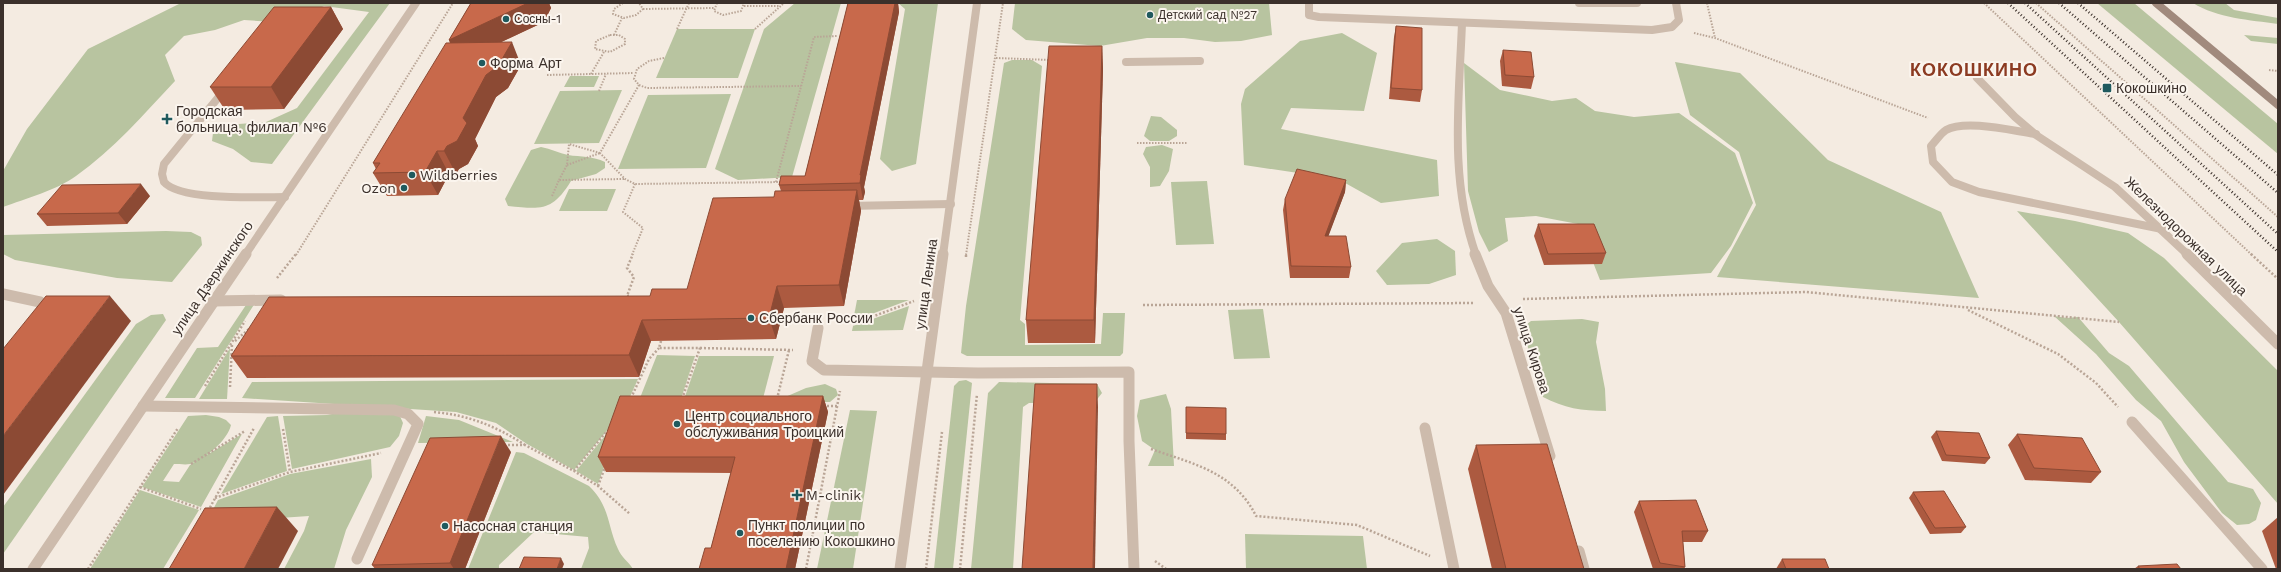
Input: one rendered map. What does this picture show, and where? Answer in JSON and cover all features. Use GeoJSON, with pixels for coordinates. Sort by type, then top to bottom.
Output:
{"type":"FeatureCollection","features":[{"type":"Feature","properties":{"kind":"street","name":"улица Дзержинского"},"geometry":{"type":"LineString","coordinates":[[33,569],[416,3]]}},
{"type":"Feature","properties":{"kind":"street","name":"улица Ленина"},"geometry":{"type":"LineString","coordinates":[[900,569],[951,204],[977,3]]}},
{"type":"Feature","properties":{"kind":"street"},"geometry":{"type":"LineString","coordinates":[[1309,3],[1309,15],[1319,17],[1652,30],[1672,27],[1676,24],[1679,20],[1676,3]]}},
{"type":"Feature","properties":{"kind":"street"},"geometry":{"type":"LineString","coordinates":[[1579,3],[1637,3]]}},
{"type":"Feature","properties":{"kind":"street"},"geometry":{"type":"LineString","coordinates":[[2156,3],[2278,105]]}},
{"type":"Feature","properties":{"kind":"street","name":"улица Кирова"},"geometry":{"type":"LineString","coordinates":[[1462,23],[1457,136],[1460,196],[1469,236],[1480,268],[1506,313],[1552,464]]}},
{"type":"Feature","properties":{"kind":"street"},"geometry":{"type":"LineString","coordinates":[[1126,62],[1200,61]]}},
{"type":"Feature","properties":{"kind":"street"},"geometry":{"type":"LineString","coordinates":[[234,78],[164,164],[162,171],[163,179],[166,184],[177,190],[197,194],[285,197]]}},
{"type":"Feature","properties":{"kind":"street","name":"Железнодорожная улица"},"geometry":{"type":"LineString","coordinates":[[1977,78],[2015,117],[2036,134],[2115,187],[2162,229],[2278,344]]}},
{"type":"Feature","properties":{"kind":"street"},"geometry":{"type":"LineString","coordinates":[[2036,134],[1966,126],[1950,129],[1942,133],[1931,146],[1933,162],[1952,182],[1978,192],[2162,229]]}},
{"type":"Feature","properties":{"kind":"street"},"geometry":{"type":"LineString","coordinates":[[837,206],[951,204]]}},
{"type":"Feature","properties":{"kind":"street"},"geometry":{"type":"LineString","coordinates":[[3,294],[40,302],[57,315]]}},
{"type":"Feature","properties":{"kind":"street"},"geometry":{"type":"LineString","coordinates":[[213,301],[294,300]]}},
{"type":"Feature","properties":{"kind":"street"},"geometry":{"type":"LineString","coordinates":[[818,328],[812,361],[824,370],[978,373],[1129,372],[1129,441],[1134,569]]}},
{"type":"Feature","properties":{"kind":"street"},"geometry":{"type":"LineString","coordinates":[[143,406],[394,410],[413,417],[418,424],[357,559]]}},
{"type":"Feature","properties":{"kind":"street"},"geometry":{"type":"LineString","coordinates":[[2132,422],[2262,569]]}},
{"type":"Feature","properties":{"kind":"street"},"geometry":{"type":"LineString","coordinates":[[1425,428],[1454,569]]}},
{"type":"Feature","properties":{"kind":"street"},"geometry":{"type":"LineString","coordinates":[[1575,539],[1584,569]]}},
{"type":"Feature","properties":{"kind":"path"},"geometry":{"type":"LineString","coordinates":[[88,569],[258,301],[293,259],[329,204],[454,3]]}},
{"type":"Feature","properties":{"kind":"path"},"geometry":{"type":"LineString","coordinates":[[623,3],[617,6],[613,11],[615,16],[622,18],[633,17],[643,10],[714,8]]}},
{"type":"Feature","properties":{"kind":"path"},"geometry":{"type":"LineString","coordinates":[[639,3],[643,10]]}},
{"type":"Feature","properties":{"kind":"path"},"geometry":{"type":"LineString","coordinates":[[677,29],[688,3]]}},
{"type":"Feature","properties":{"kind":"path"},"geometry":{"type":"LineString","coordinates":[[714,8],[717,3]]}},
{"type":"Feature","properties":{"kind":"path"},"geometry":{"type":"LineString","coordinates":[[755,29],[784,3]]}},
{"type":"Feature","properties":{"kind":"path"},"geometry":{"type":"LineString","coordinates":[[966,260],[1003,3]]}},
{"type":"Feature","properties":{"kind":"path"},"geometry":{"type":"LineString","coordinates":[[1707,3],[1715,38],[1935,120]]}},
{"type":"Feature","properties":{"kind":"path"},"geometry":{"type":"LineString","coordinates":[[1984,3],[2278,279]]}},
{"type":"Feature","properties":{"kind":"path"},"geometry":{"type":"LineString","coordinates":[[2036,3],[2278,217]]}},
{"type":"Feature","properties":{"kind":"path"},"geometry":{"type":"LineString","coordinates":[[714,8],[716,13],[728,15],[741,11],[744,4],[780,6]]}},
{"type":"Feature","properties":{"kind":"path"},"geometry":{"type":"LineString","coordinates":[[614,35],[622,18]]}},
{"type":"Feature","properties":{"kind":"path"},"geometry":{"type":"LineString","coordinates":[[604,36],[623,36],[625,39],[625,44],[616,50],[604,52],[595,49],[594,44],[604,36]]}},
{"type":"Feature","properties":{"kind":"path"},"geometry":{"type":"LineString","coordinates":[[776,182],[814,37],[838,36]]}},
{"type":"Feature","properties":{"kind":"path"},"geometry":{"type":"LineString","coordinates":[[591,74],[604,52]]}},
{"type":"Feature","properties":{"kind":"path"},"geometry":{"type":"LineString","coordinates":[[547,76],[634,73],[643,64],[664,58]]}},
{"type":"Feature","properties":{"kind":"path"},"geometry":{"type":"LineString","coordinates":[[996,58],[1050,60]]}},
{"type":"Feature","properties":{"kind":"path"},"geometry":{"type":"LineString","coordinates":[[634,73],[634,79],[639,85],[657,88],[801,86]]}},
{"type":"Feature","properties":{"kind":"path"},"geometry":{"type":"LineString","coordinates":[[599,90],[606,74]]}},
{"type":"Feature","properties":{"kind":"path"},"geometry":{"type":"LineString","coordinates":[[567,165],[600,153],[639,85]]}},
{"type":"Feature","properties":{"kind":"path"},"geometry":{"type":"LineString","coordinates":[[1137,143],[1187,143]]}},
{"type":"Feature","properties":{"kind":"path"},"geometry":{"type":"LineString","coordinates":[[552,196],[567,165],[569,144],[600,153],[625,179],[635,184],[788,182]]}},
{"type":"Feature","properties":{"kind":"path"},"geometry":{"type":"LineString","coordinates":[[560,180],[625,179]]}},
{"type":"Feature","properties":{"kind":"path"},"geometry":{"type":"LineString","coordinates":[[634,296],[627,296],[634,277],[627,268],[643,228],[623,212],[635,184]]}},
{"type":"Feature","properties":{"kind":"path"},"geometry":{"type":"LineString","coordinates":[[1143,305],[1499,303],[1515,299],[1806,292],[1966,309],[2119,322]]}},
{"type":"Feature","properties":{"kind":"path"},"geometry":{"type":"LineString","coordinates":[[853,324],[918,300]]}},
{"type":"Feature","properties":{"kind":"path"},"geometry":{"type":"LineString","coordinates":[[1966,309],[2058,354],[2096,383],[2132,422]]}},
{"type":"Feature","properties":{"kind":"path"},"geometry":{"type":"LineString","coordinates":[[229,408],[232,343],[250,328]]}},
{"type":"Feature","properties":{"kind":"path"},"geometry":{"type":"LineString","coordinates":[[628,404],[649,359],[658,348],[661,341]]}},
{"type":"Feature","properties":{"kind":"path"},"geometry":{"type":"LineString","coordinates":[[658,348],[813,351]]}},
{"type":"Feature","properties":{"kind":"path"},"geometry":{"type":"LineString","coordinates":[[681,402],[700,348]]}},
{"type":"Feature","properties":{"kind":"path"},"geometry":{"type":"LineString","coordinates":[[774,407],[789,350]]}},
{"type":"Feature","properties":{"kind":"path"},"geometry":{"type":"LineString","coordinates":[[806,569],[844,371]]}},
{"type":"Feature","properties":{"kind":"path"},"geometry":{"type":"LineString","coordinates":[[960,569],[978,373]]}},
{"type":"Feature","properties":{"kind":"path"},"geometry":{"type":"LineString","coordinates":[[821,406],[837,406]]}},
{"type":"Feature","properties":{"kind":"path"},"geometry":{"type":"LineString","coordinates":[[204,518],[265,409]]}},
{"type":"Feature","properties":{"kind":"path"},"geometry":{"type":"LineString","coordinates":[[280,409],[290,472]]}},
{"type":"Feature","properties":{"kind":"path"},"geometry":{"type":"LineString","coordinates":[[408,414],[434,412],[466,415],[492,425],[598,486],[630,514]]}},
{"type":"Feature","properties":{"kind":"path"},"geometry":{"type":"LineString","coordinates":[[574,471],[610,428]]}},
{"type":"Feature","properties":{"kind":"path"},"geometry":{"type":"LineString","coordinates":[[926,569],[943,428]]}},
{"type":"Feature","properties":{"kind":"path"},"geometry":{"type":"LineString","coordinates":[[191,464],[245,431]]}},
{"type":"Feature","properties":{"kind":"path"},"geometry":{"type":"LineString","coordinates":[[1129,441],[1215,472],[1235,485],[1251,503],[1256,516],[1357,525],[1438,559]]}},
{"type":"Feature","properties":{"kind":"path"},"geometry":{"type":"LineString","coordinates":[[501,445],[525,445]]}},
{"type":"Feature","properties":{"kind":"path"},"geometry":{"type":"LineString","coordinates":[[216,498],[290,472],[408,448]]}},
{"type":"Feature","properties":{"kind":"path"},"geometry":{"type":"LineString","coordinates":[[598,486],[606,465]]}},
{"type":"Feature","properties":{"kind":"path"},"geometry":{"type":"LineString","coordinates":[[140,487],[201,509]]}},
{"type":"Feature","properties":{"kind":"green space"},"geometry":{"type":"Polygon","coordinates":[[[181,3],[390,3],[272,164],[251,162],[233,149],[212,141],[213,133],[225,125],[266,122],[297,108],[369,12],[324,6],[289,23],[244,20],[215,30],[184,36],[165,55],[175,81],[140,119],[103,155],[90,166],[60,186],[3,207],[3,171],[27,129],[88,49],[181,3]]]}},
{"type":"Feature","properties":{"kind":"green space"},"geometry":{"type":"Polygon","coordinates":[[[795,3],[841,3],[792,177],[738,180],[715,169],[764,29],[795,3]]]}},
{"type":"Feature","properties":{"kind":"green space"},"geometry":{"type":"Polygon","coordinates":[[[898,3],[938,3],[916,164],[892,171],[880,159],[905,9],[898,3]]]}},
{"type":"Feature","properties":{"kind":"green space","name":"Детский сад №27"},"geometry":{"type":"Polygon","coordinates":[[[1015,3],[1269,3],[1272,35],[1241,41],[1215,42],[1184,38],[1147,38],[1100,46],[1026,40],[1012,29],[1015,3]]]}},
{"type":"Feature","properties":{"kind":"green space"},"geometry":{"type":"Polygon","coordinates":[[[2097,3],[2134,3],[2278,124],[2278,154],[2097,3]]]}},
{"type":"Feature","properties":{"kind":"green space"},"geometry":{"type":"Polygon","coordinates":[[[2193,3],[2225,3],[2234,10],[2278,18],[2278,24],[2245,20],[2223,15],[2202,8],[2193,3]]]}},
{"type":"Feature","properties":{"kind":"green space"},"geometry":{"type":"Polygon","coordinates":[[[677,29],[755,29],[738,78],[656,78],[677,29]]]}},
{"type":"Feature","properties":{"kind":"green space"},"geometry":{"type":"Polygon","coordinates":[[[1342,33],[1377,53],[1364,111],[1291,108],[1281,129],[1437,160],[1439,196],[1381,203],[1338,179],[1244,165],[1241,104],[1245,89],[1300,41],[1342,33]]]}},
{"type":"Feature","properties":{"kind":"green space"},"geometry":{"type":"Polygon","coordinates":[[[2244,35],[2278,38],[2278,44],[2251,41],[2244,35]]]}},
{"type":"Feature","properties":{"kind":"green space"},"geometry":{"type":"Polygon","coordinates":[[[1012,60],[1032,60],[1042,66],[1020,320],[1025,324],[1025,345],[1101,344],[1103,313],[1125,313],[1123,353],[1120,356],[967,356],[961,353],[966,306],[1004,63],[1012,60]]]}},
{"type":"Feature","properties":{"kind":"green space"},"geometry":{"type":"Polygon","coordinates":[[[1675,62],[1740,73],[1828,160],[1941,212],[1979,298],[1717,277],[1756,205],[1739,152],[1690,115],[1675,62]]]}},
{"type":"Feature","properties":{"kind":"green space"},"geometry":{"type":"Polygon","coordinates":[[[1464,63],[1500,90],[1552,101],[1576,98],[1595,111],[1634,117],[1679,113],[1735,153],[1753,203],[1731,246],[1711,273],[1600,280],[1578,224],[1536,216],[1505,218],[1508,241],[1489,252],[1479,232],[1468,191],[1464,63]]]}},
{"type":"Feature","properties":{"kind":"green space"},"geometry":{"type":"Polygon","coordinates":[[[570,76],[599,76],[594,87],[564,87],[570,76]]]}},
{"type":"Feature","properties":{"kind":"green space"},"geometry":{"type":"Polygon","coordinates":[[[622,90],[599,143],[534,144],[560,91],[622,90]]]}},
{"type":"Feature","properties":{"kind":"green space"},"geometry":{"type":"Polygon","coordinates":[[[731,94],[706,168],[618,169],[648,95],[731,94]]]}},
{"type":"Feature","properties":{"kind":"green space"},"geometry":{"type":"Polygon","coordinates":[[[1151,116],[1161,117],[1177,130],[1177,136],[1169,141],[1150,141],[1144,136],[1151,116]]]}},
{"type":"Feature","properties":{"kind":"green space"},"geometry":{"type":"Polygon","coordinates":[[[1162,145],[1173,149],[1169,171],[1160,186],[1150,187],[1150,167],[1143,154],[1146,147],[1162,145]]]}},
{"type":"Feature","properties":{"kind":"green space"},"geometry":{"type":"Polygon","coordinates":[[[541,147],[568,155],[600,160],[605,162],[605,168],[596,174],[571,181],[558,198],[545,206],[529,208],[508,206],[505,199],[531,150],[541,147]]]}},
{"type":"Feature","properties":{"kind":"green space"},"geometry":{"type":"Polygon","coordinates":[[[1207,181],[1214,244],[1176,245],[1171,182],[1207,181]]]}},
{"type":"Feature","properties":{"kind":"green space"},"geometry":{"type":"Polygon","coordinates":[[[569,189],[616,189],[607,211],[559,211],[569,189]]]}},
{"type":"Feature","properties":{"kind":"green space"},"geometry":{"type":"Polygon","coordinates":[[[2017,211],[2075,221],[2128,233],[2164,258],[2278,371],[2278,504],[2119,322],[2017,211]]]}},
{"type":"Feature","properties":{"kind":"green space"},"geometry":{"type":"Polygon","coordinates":[[[166,231],[191,232],[201,237],[202,245],[172,282],[117,278],[15,260],[3,254],[3,235],[166,231]]]}},
{"type":"Feature","properties":{"kind":"green space"},"geometry":{"type":"Polygon","coordinates":[[[1437,239],[1455,251],[1456,275],[1429,284],[1387,285],[1376,271],[1402,243],[1437,239]]]}},
{"type":"Feature","properties":{"kind":"green space"},"geometry":{"type":"Polygon","coordinates":[[[857,300],[909,300],[853,321],[857,300]]]}},
{"type":"Feature","properties":{"kind":"green space"},"geometry":{"type":"Polygon","coordinates":[[[255,303],[195,398],[165,398],[197,348],[218,347],[246,305],[255,303]]]}},
{"type":"Feature","properties":{"kind":"green space"},"geometry":{"type":"Polygon","coordinates":[[[909,306],[903,330],[852,331],[853,326],[909,306]]]}},
{"type":"Feature","properties":{"kind":"green space"},"geometry":{"type":"Polygon","coordinates":[[[1263,309],[1270,358],[1234,359],[1228,310],[1263,309]]]}},
{"type":"Feature","properties":{"kind":"green space"},"geometry":{"type":"Polygon","coordinates":[[[163,314],[166,320],[3,554],[3,507],[136,324],[151,315],[163,314]]]}},
{"type":"Feature","properties":{"kind":"green space"},"geometry":{"type":"Polygon","coordinates":[[[2054,316],[2067,318],[2078,317],[2109,353],[2129,366],[2228,482],[2253,489],[2261,503],[2256,520],[2249,524],[2237,525],[2222,513],[2184,462],[2161,421],[2136,400],[2096,354],[2054,316]]]}},
{"type":"Feature","properties":{"kind":"green space"},"geometry":{"type":"Polygon","coordinates":[[[1582,319],[1599,322],[1596,342],[1605,389],[1606,411],[1573,408],[1558,404],[1543,397],[1522,328],[1531,321],[1582,319]]]}},
{"type":"Feature","properties":{"kind":"green space"},"geometry":{"type":"Polygon","coordinates":[[[230,348],[227,399],[199,399],[230,348]]]}},
{"type":"Feature","properties":{"kind":"green space"},"geometry":{"type":"Polygon","coordinates":[[[657,355],[695,356],[678,408],[636,408],[657,355]]]}},
{"type":"Feature","properties":{"kind":"green space"},"geometry":{"type":"Polygon","coordinates":[[[699,356],[774,356],[761,406],[681,408],[699,356]]]}},
{"type":"Feature","properties":{"kind":"green space"},"geometry":{"type":"Polygon","coordinates":[[[638,379],[624,410],[574,470],[527,444],[496,423],[456,412],[242,398],[252,382],[638,379]]]}},
{"type":"Feature","properties":{"kind":"green space"},"geometry":{"type":"Polygon","coordinates":[[[966,380],[972,383],[953,569],[934,569],[954,386],[959,381],[966,380]]]}},
{"type":"Feature","properties":{"kind":"green space"},"geometry":{"type":"Polygon","coordinates":[[[999,382],[1097,384],[1102,393],[1095,402],[1029,403],[1023,407],[1013,569],[971,569],[988,393],[999,382]]]}},
{"type":"Feature","properties":{"kind":"green space"},"geometry":{"type":"Polygon","coordinates":[[[825,384],[836,389],[838,395],[830,402],[786,402],[783,398],[806,388],[825,384]]]}},
{"type":"Feature","properties":{"kind":"green space"},"geometry":{"type":"Polygon","coordinates":[[[1166,394],[1171,409],[1174,466],[1148,466],[1155,450],[1142,441],[1137,416],[1140,400],[1166,394]]]}},
{"type":"Feature","properties":{"kind":"green space"},"geometry":{"type":"Polygon","coordinates":[[[850,410],[877,411],[853,569],[817,569],[850,410]]]}},
{"type":"Feature","properties":{"kind":"green space"},"geometry":{"type":"Polygon","coordinates":[[[337,413],[399,414],[403,423],[399,436],[390,447],[292,469],[283,416],[327,415],[337,413]]]}},
{"type":"Feature","properties":{"kind":"green space"},"geometry":{"type":"Polygon","coordinates":[[[623,414],[598,484],[576,471],[623,414]]]}},
{"type":"Feature","properties":{"kind":"green space"},"geometry":{"type":"Polygon","coordinates":[[[206,415],[219,417],[226,420],[231,425],[225,437],[215,449],[206,455],[242,434],[201,507],[142,487],[188,416],[206,415]],[[195,462],[188,464],[174,464],[163,481],[179,482],[190,465],[195,462]]]}},
{"type":"Feature","properties":{"kind":"green space"},"geometry":{"type":"Polygon","coordinates":[[[278,416],[287,471],[221,494],[267,417],[278,416]]]}},
{"type":"Feature","properties":{"kind":"green space"},"geometry":{"type":"Polygon","coordinates":[[[426,416],[459,420],[513,442],[418,443],[426,416]]]}},
{"type":"Feature","properties":{"kind":"green space"},"geometry":{"type":"Polygon","coordinates":[[[516,452],[524,453],[589,486],[596,493],[605,508],[619,552],[633,569],[581,569],[589,548],[588,537],[534,532],[499,565],[499,569],[468,569],[516,452]]]}},
{"type":"Feature","properties":{"kind":"green space"},"geometry":{"type":"Polygon","coordinates":[[[371,459],[372,477],[346,530],[334,569],[284,569],[304,531],[309,516],[206,523],[218,500],[290,474],[371,459]]]}},
{"type":"Feature","properties":{"kind":"green space"},"geometry":{"type":"Polygon","coordinates":[[[140,490],[199,510],[163,569],[90,569],[140,490]]]}},
{"type":"Feature","properties":{"kind":"green space"},"geometry":{"type":"Polygon","coordinates":[[[1245,534],[1363,536],[1367,569],[1246,569],[1245,534]]]}},
{"type":"Feature","properties":{"kind":"building"},"geometry":{"type":"Polygon","coordinates":[[[471,3],[528,3],[449,40],[471,3]]]}},
{"type":"Feature","properties":{"kind":"building"},"geometry":{"type":"Polygon","coordinates":[[[848,3],[895,3],[860,175],[860,183],[779,185],[781,176],[805,176],[848,3]]]}},
{"type":"Feature","properties":{"kind":"building"},"geometry":{"type":"Polygon","coordinates":[[[274,7],[331,7],[271,87],[210,87],[274,7]]]}},
{"type":"Feature","properties":{"kind":"building"},"geometry":{"type":"Polygon","coordinates":[[[1396,26],[1422,28],[1422,90],[1391,88],[1396,26]]]}},
{"type":"Feature","properties":{"kind":"building"},"geometry":{"type":"Polygon","coordinates":[[[512,42],[498,66],[486,75],[463,118],[467,123],[457,141],[447,146],[444,151],[437,151],[425,172],[373,173],[380,163],[373,163],[446,43],[512,42]]]}},
{"type":"Feature","properties":{"kind":"building"},"geometry":{"type":"Polygon","coordinates":[[[1049,46],[1102,46],[1094,320],[1026,320],[1049,46]]]}},
{"type":"Feature","properties":{"kind":"building"},"geometry":{"type":"Polygon","coordinates":[[[1503,50],[1531,52],[1534,77],[1505,75],[1503,50]]]}},
{"type":"Feature","properties":{"kind":"building"},"geometry":{"type":"Polygon","coordinates":[[[1297,169],[1346,180],[1325,236],[1346,236],[1351,267],[1291,266],[1285,199],[1297,169]]]}},
{"type":"Feature","properties":{"kind":"building"},"geometry":{"type":"Polygon","coordinates":[[[141,184],[118,213],[37,214],[62,185],[141,184]]]}},
{"type":"Feature","properties":{"kind":"building"},"geometry":{"type":"Polygon","coordinates":[[[857,190],[839,285],[777,286],[769,318],[642,320],[629,355],[231,356],[269,297],[650,296],[652,289],[687,289],[713,198],[774,197],[775,191],[857,190]]]}},
{"type":"Feature","properties":{"kind":"building"},"geometry":{"type":"Polygon","coordinates":[[[1538,224],[1594,224],[1606,253],[1548,254],[1538,224]]]}},
{"type":"Feature","properties":{"kind":"building"},"geometry":{"type":"Polygon","coordinates":[[[46,296],[110,296],[3,436],[3,349],[46,296]]]}},
{"type":"Feature","properties":{"kind":"building"},"geometry":{"type":"Polygon","coordinates":[[[1035,384],[1097,384],[1093,569],[1022,569],[1035,384]]]}},
{"type":"Feature","properties":{"kind":"building"},"geometry":{"type":"Polygon","coordinates":[[[620,396],[823,396],[786,569],[699,569],[705,548],[711,548],[735,457],[598,457],[620,396]]]}},
{"type":"Feature","properties":{"kind":"building"},"geometry":{"type":"Polygon","coordinates":[[[1186,407],[1226,408],[1226,434],[1186,433],[1186,407]]]}},
{"type":"Feature","properties":{"kind":"building"},"geometry":{"type":"Polygon","coordinates":[[[1936,431],[1979,433],[1990,458],[1946,455],[1936,431]]]}},
{"type":"Feature","properties":{"kind":"building"},"geometry":{"type":"Polygon","coordinates":[[[2017,434],[2082,438],[2101,472],[2034,468],[2017,434]]]}},
{"type":"Feature","properties":{"kind":"building","name":"Насосная станция"},"geometry":{"type":"Polygon","coordinates":[[[501,436],[450,563],[372,565],[430,438],[501,436]]]}},
{"type":"Feature","properties":{"kind":"building"},"geometry":{"type":"Polygon","coordinates":[[[1547,444],[1584,569],[1506,569],[1476,445],[1547,444]]]}},
{"type":"Feature","properties":{"kind":"building"},"geometry":{"type":"Polygon","coordinates":[[[1944,491],[1966,527],[1935,528],[1913,492],[1944,491]]]}},
{"type":"Feature","properties":{"kind":"building"},"geometry":{"type":"Polygon","coordinates":[[[1696,500],[1708,531],[1682,531],[1685,567],[1660,563],[1639,501],[1696,500]]]}},
{"type":"Feature","properties":{"kind":"building"},"geometry":{"type":"Polygon","coordinates":[[[277,507],[244,569],[169,569],[205,508],[277,507]]]}},
{"type":"Feature","properties":{"kind":"building"},"geometry":{"type":"Polygon","coordinates":[[[524,557],[561,558],[557,569],[519,569],[524,557]]]}},
{"type":"Feature","properties":{"kind":"building"},"geometry":{"type":"Polygon","coordinates":[[[1782,559],[1825,559],[1829,569],[1786,569],[1782,559]]]}},
{"type":"Feature","properties":{"kind":"building"},"geometry":{"type":"Polygon","coordinates":[[[2177,564],[2181,569],[2140,569],[2138,566],[2177,564]]]}},
{"type":"Feature","properties":{"kind":"railway"},"geometry":{"type":"LineString","coordinates":[[2008,3],[2278,252]]}},
{"type":"Feature","properties":{"kind":"railway"},"geometry":{"type":"LineString","coordinates":[[2025,3],[2278,234]]}},
{"type":"Feature","properties":{"kind":"railway"},"geometry":{"type":"LineString","coordinates":[[2059,3],[2278,193]]}},
{"type":"Feature","properties":{"kind":"railway"},"geometry":{"type":"LineString","coordinates":[[2078,3],[2278,175]]}},
{"type":"Feature","properties":{"kind":"place","name":"Детский сад №27"},"geometry":{"type":"Point","coordinates":[1150,15]}},
{"type":"Feature","properties":{"kind":"place","name":"Сосны-1"},"geometry":{"type":"Point","coordinates":[506,19]}},
{"type":"Feature","properties":{"kind":"place","name":"Форма Арт"},"geometry":{"type":"Point","coordinates":[482,63]}},
{"type":"Feature","properties":{"kind":"place","name":"Кокошкино"},"geometry":{"type":"Point","coordinates":[2107,88]}},
{"type":"Feature","properties":{"kind":"place","name":"Городская больница, филиал №6"},"geometry":{"type":"Point","coordinates":[167,119]}},
{"type":"Feature","properties":{"kind":"place","name":"Wildberries"},"geometry":{"type":"Point","coordinates":[412,175]}},
{"type":"Feature","properties":{"kind":"place","name":"Ozon"},"geometry":{"type":"Point","coordinates":[404,188]}},
{"type":"Feature","properties":{"kind":"place","name":"Сбербанк России"},"geometry":{"type":"Point","coordinates":[751,318]}},
{"type":"Feature","properties":{"kind":"place","name":"Центр социального обслуживания Троицкий"},"geometry":{"type":"Point","coordinates":[677,424]}},
{"type":"Feature","properties":{"kind":"place","name":"M-clinik"},"geometry":{"type":"Point","coordinates":[797,495]}},
{"type":"Feature","properties":{"kind":"place","name":"Насосная станция"},"geometry":{"type":"Point","coordinates":[445,526]}},
{"type":"Feature","properties":{"kind":"place","name":"Пункт полиции по поселению Кокошкино"},"geometry":{"type":"Point","coordinates":[740,533]}},
{"type":"Feature","properties":{"kind":"district","name":"КОКОШКИНО"},"geometry":{"type":"Point","coordinates":[1974,70]}}]}
